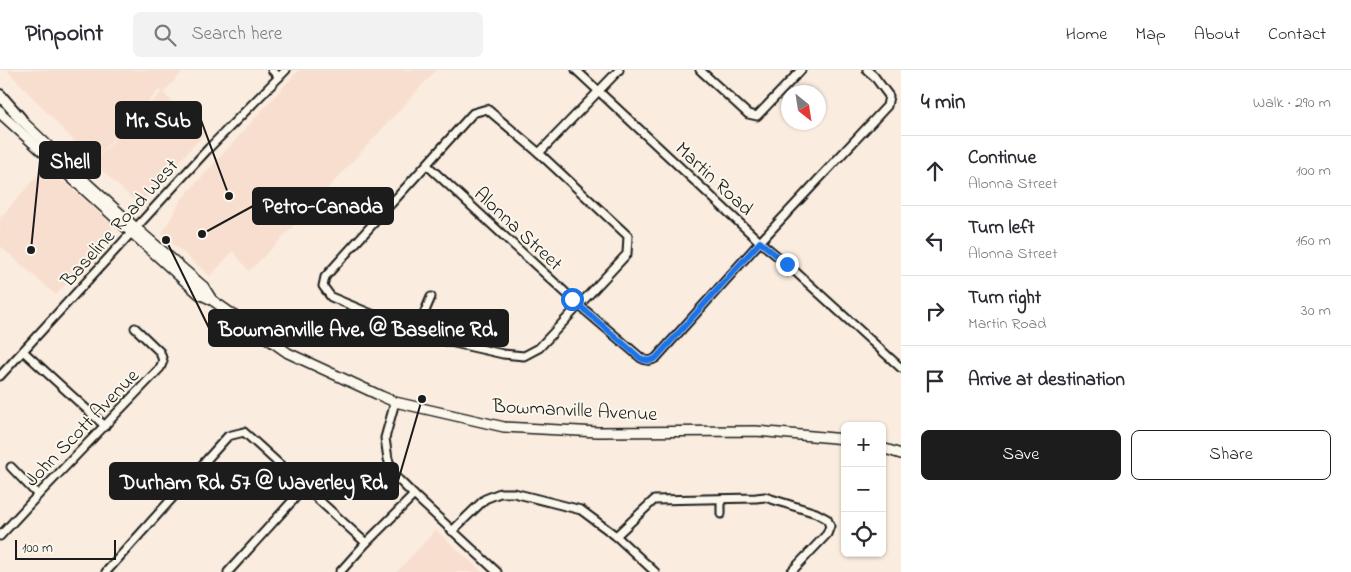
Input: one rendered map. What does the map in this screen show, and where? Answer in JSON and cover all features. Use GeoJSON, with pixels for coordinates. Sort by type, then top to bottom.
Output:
{"type":"FeatureCollection","features":[{"type":"Feature","properties":{"kind":"highway"},"geometry":{"type":"LineString","coordinates":[[0,96],[21,119]]}},
{"type":"Feature","properties":{"kind":"main road","name":"Bowmanville Avenue"},"geometry":{"type":"LineString","coordinates":[[0,106],[8,108],[21,119],[134,231]]}},
{"type":"Feature","properties":{"kind":"main road","name":"Bowmanville Avenue"},"geometry":{"type":"LineString","coordinates":[[0,111],[22,134],[134,231],[204,287],[212,300],[288,353],[395,402],[504,427],[598,432],[756,431],[841,439]]}},
{"type":"Feature","properties":{"kind":"main road"},"geometry":{"type":"LineString","coordinates":[[886,449],[901,454]]}},
{"type":"Feature","properties":{"kind":"street"},"geometry":{"type":"LineString","coordinates":[[272,70],[279,77]]}},
{"type":"Feature","properties":{"kind":"street","name":"Baseline Road West"},"geometry":{"type":"LineString","coordinates":[[0,376],[209,148],[285,70]]}},
{"type":"Feature","properties":{"kind":"street","name":"Martin Road"},"geometry":{"type":"LineString","coordinates":[[576,70],[760,242],[794,270],[901,368]]}},
{"type":"Feature","properties":{"kind":"street"},"geometry":{"type":"LineString","coordinates":[[539,154],[619,70]]}},
{"type":"Feature","properties":{"kind":"street"},"geometry":{"type":"LineString","coordinates":[[700,70],[748,114],[757,116],[801,70]]}},
{"type":"Feature","properties":{"kind":"street"},"geometry":{"type":"LineString","coordinates":[[760,242],[887,106],[889,96],[867,70]]}},
{"type":"Feature","properties":{"kind":"street"},"geometry":{"type":"LineString","coordinates":[[487,109],[628,236],[627,254],[539,348],[524,356],[503,354],[441,340],[331,297],[323,286],[325,277],[426,165],[473,113],[487,109]]}},
{"type":"Feature","properties":{"kind":"street","name":"Alonna Street"},"geometry":{"type":"LineString","coordinates":[[426,165],[580,306],[640,358],[646,360],[652,360],[663,351],[760,242]]}},
{"type":"Feature","properties":{"kind":"street"},"geometry":{"type":"LineString","coordinates":[[417,330],[431,297]]}},
{"type":"Feature","properties":{"kind":"street","name":"John Scott Avenue"},"geometry":{"type":"LineString","coordinates":[[0,536],[160,368],[163,361],[160,352],[135,328]]}},
{"type":"Feature","properties":{"kind":"street"},"geometry":{"type":"LineString","coordinates":[[23,351],[105,426]]}},
{"type":"Feature","properties":{"kind":"street"},"geometry":{"type":"LineString","coordinates":[[395,402],[385,438],[388,460],[394,475],[497,572]]}},
{"type":"Feature","properties":{"kind":"street"},"geometry":{"type":"LineString","coordinates":[[106,572],[228,436],[244,432],[366,543]]}},
{"type":"Feature","properties":{"kind":"street"},"geometry":{"type":"LineString","coordinates":[[11,467],[38,495]]}},
{"type":"Feature","properties":{"kind":"street"},"geometry":{"type":"LineString","coordinates":[[228,572],[305,487]]}},
{"type":"Feature","properties":{"kind":"street"},"geometry":{"type":"LineString","coordinates":[[452,531],[485,499],[500,493],[514,493],[581,510],[616,536],[655,572]]}},
{"type":"Feature","properties":{"kind":"street"},"geometry":{"type":"LineString","coordinates":[[340,572],[414,495]]}},
{"type":"Feature","properties":{"kind":"street"},"geometry":{"type":"LineString","coordinates":[[616,536],[654,500],[765,497],[816,513],[827,519],[830,526],[827,534],[791,572]]}},
{"type":"Feature","properties":{"kind":"street"},"geometry":{"type":"LineString","coordinates":[[721,499],[722,514]]}},
{"type":"Feature","properties":{"kind":"shaded area"},"geometry":{"type":"Polygon","coordinates":[[[7,70],[184,70],[163,93],[206,132],[139,205],[93,162],[162,92],[159,90],[93,161],[7,70]]]}},
{"type":"Feature","properties":{"kind":"shaded area"},"geometry":{"type":"Polygon","coordinates":[[[299,70],[436,70],[286,234],[249,271],[233,251],[210,276],[162,234],[181,200],[299,70]]]}},
{"type":"Feature","properties":{"kind":"shaded area"},"geometry":{"type":"Polygon","coordinates":[[[46,166],[112,224],[112,234],[56,295],[0,246],[0,218],[46,166]]]}},
{"type":"Feature","properties":{"kind":"shaded area"},"geometry":{"type":"Polygon","coordinates":[[[436,530],[482,572],[397,572],[436,530]]]}},
{"type":"Feature","properties":{"kind":"place","name":"Mr. Sub"},"geometry":{"type":"Point","coordinates":[229,196]}},
{"type":"Feature","properties":{"kind":"place","name":"Petro-Canada"},"geometry":{"type":"Point","coordinates":[202,234]}},
{"type":"Feature","properties":{"kind":"place","name":"Bowmanville Ave. @ Baseline Rd."},"geometry":{"type":"Point","coordinates":[166,240]}},
{"type":"Feature","properties":{"kind":"place","name":"Shell"},"geometry":{"type":"Point","coordinates":[31,250]}},
{"type":"Feature","properties":{"kind":"place","name":"Durham Rd. 57 @ Waverley Rd."},"geometry":{"type":"Point","coordinates":[422,399]}},
{"type":"Feature","properties":{"kind":"route"},"geometry":{"type":"LineString","coordinates":[[572,299],[640,358],[652,360],[656,358],[760,242],[787,264]]}}]}
